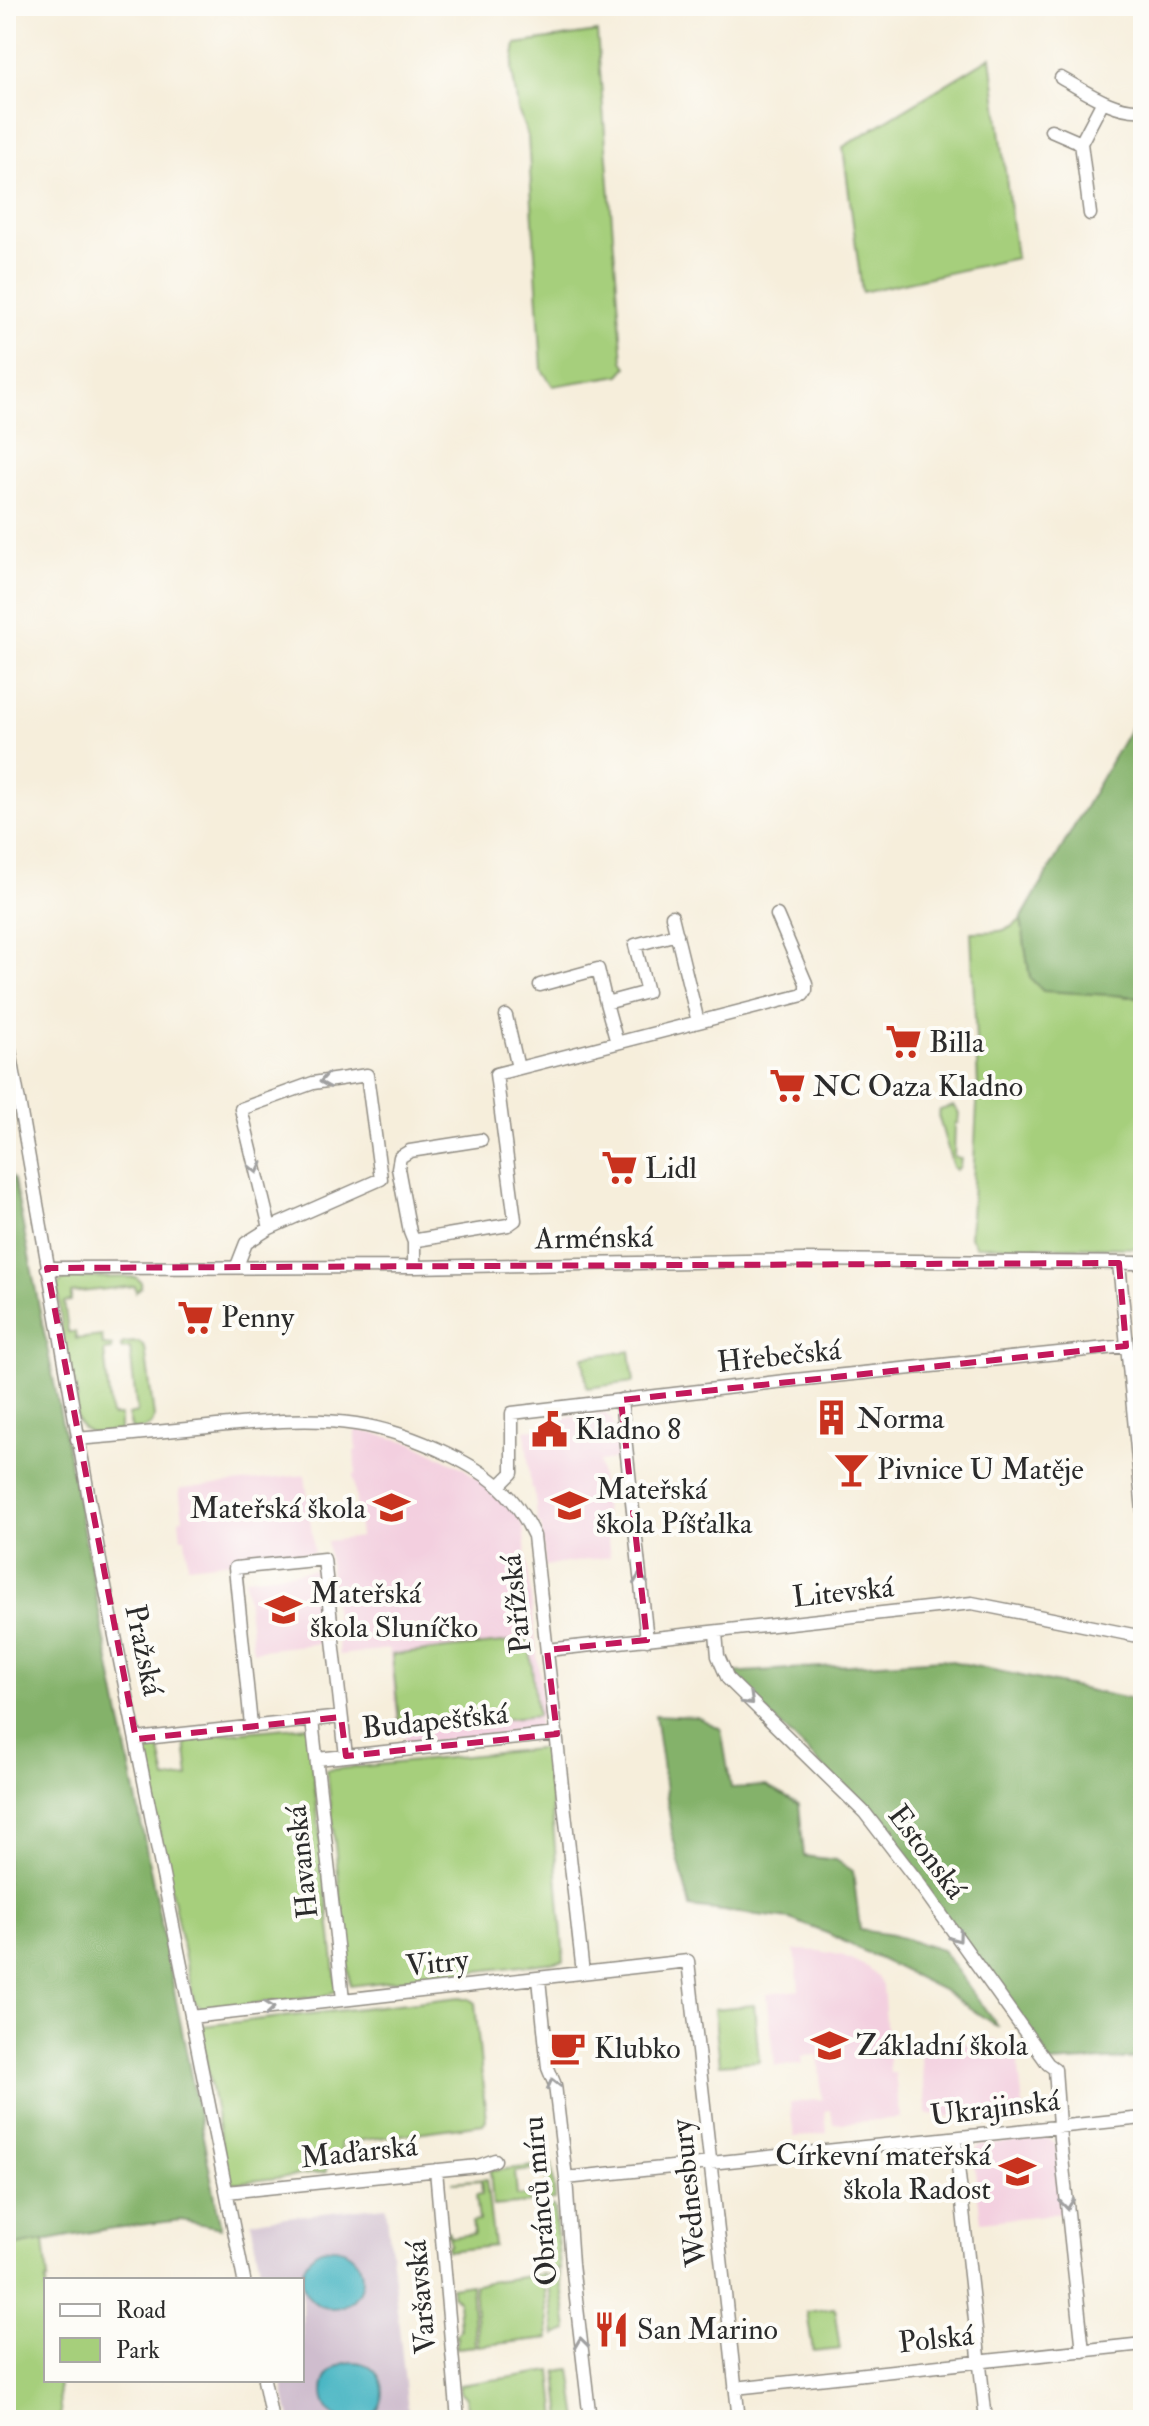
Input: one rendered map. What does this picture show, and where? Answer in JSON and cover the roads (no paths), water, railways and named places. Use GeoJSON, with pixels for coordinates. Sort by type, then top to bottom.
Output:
{"type":"FeatureCollection","features":[{"type":"Feature","properties":{"kind":"street"},"geometry":{"type":"LineString","coordinates":[[1061,78],[1103,101],[1124,109],[1143,110]]}},
{"type":"Feature","properties":{"kind":"street"},"geometry":{"type":"LineString","coordinates":[[1090,214],[1081,143],[1103,101]]}},
{"type":"Feature","properties":{"kind":"street"},"geometry":{"type":"LineString","coordinates":[[1051,130],[1081,143]]}},
{"type":"Feature","properties":{"kind":"street"},"geometry":{"type":"LineString","coordinates":[[414,1242],[508,1225],[515,1220],[496,1074],[803,995],[806,983],[777,915]]}},
{"type":"Feature","properties":{"kind":"street"},"geometry":{"type":"LineString","coordinates":[[672,916],[698,1022]]}},
{"type":"Feature","properties":{"kind":"street"},"geometry":{"type":"LineString","coordinates":[[606,1003],[647,992],[635,945],[677,934]]}},
{"type":"Feature","properties":{"kind":"street"},"geometry":{"type":"LineString","coordinates":[[540,985],[598,969],[617,1043]]}},
{"type":"Feature","properties":{"kind":"street"},"geometry":{"type":"LineString","coordinates":[[506,1016],[518,1068]]}},
{"type":"Feature","properties":{"kind":"street","name":"Pražská"},"geometry":{"type":"LineString","coordinates":[[6,1028],[77,1439],[244,2278]]}},
{"type":"Feature","properties":{"kind":"street"},"geometry":{"type":"LineString","coordinates":[[237,1266],[246,1243],[270,1228],[381,1179],[367,1075],[313,1083],[241,1109],[270,1228]]}},
{"type":"Feature","properties":{"kind":"street"},"geometry":{"type":"LineString","coordinates":[[414,1267],[414,1242],[398,1168],[400,1157],[410,1151],[481,1140]]}},
{"type":"Feature","properties":{"kind":"street","name":"Arménská"},"geometry":{"type":"LineString","coordinates":[[47,1268],[414,1267],[789,1260],[1143,1263]]}},
{"type":"Feature","properties":{"kind":"street"},"geometry":{"type":"LineString","coordinates":[[1119,1263],[1143,1511]]}},
{"type":"Feature","properties":{"kind":"street","name":"Hřebečská"},"geometry":{"type":"LineString","coordinates":[[500,1485],[512,1473],[512,1413],[1126,1346]]}},
{"type":"Feature","properties":{"kind":"street"},"geometry":{"type":"LineString","coordinates":[[621,1400],[647,1640]]}},
{"type":"Feature","properties":{"kind":"street","name":"Pařížská"},"geometry":{"type":"LineString","coordinates":[[77,1439],[269,1421],[308,1419],[357,1424],[414,1438],[464,1462],[500,1485],[523,1512],[534,1536],[583,1973]]}},
{"type":"Feature","properties":{"kind":"street"},"geometry":{"type":"LineString","coordinates":[[251,1725],[235,1568],[324,1559],[346,1756]]}},
{"type":"Feature","properties":{"kind":"street","name":"Litevská"},"geometry":{"type":"LineString","coordinates":[[547,1650],[972,1603],[1143,1637]]}},
{"type":"Feature","properties":{"kind":"street","name":"Estonská"},"geometry":{"type":"LineString","coordinates":[[716,1633],[718,1656],[728,1679],[865,1813],[1048,2064],[1055,2069],[1059,2126]]}},
{"type":"Feature","properties":{"kind":"street"},"geometry":{"type":"LineString","coordinates":[[136,1739],[341,1717]]}},
{"type":"Feature","properties":{"kind":"street","name":"Havanská"},"geometry":{"type":"LineString","coordinates":[[312,1720],[343,1999]]}},
{"type":"Feature","properties":{"kind":"street","name":"Budapešťská"},"geometry":{"type":"LineString","coordinates":[[317,1759],[557,1734]]}},
{"type":"Feature","properties":{"kind":"street","name":"Vitry"},"geometry":{"type":"LineString","coordinates":[[191,2017],[688,1961]]}},
{"type":"Feature","properties":{"kind":"street","name":"Wednesbury"},"geometry":{"type":"LineString","coordinates":[[688,1961],[739,2420]]}},
{"type":"Feature","properties":{"kind":"street","name":"Obránců míru"},"geometry":{"type":"LineString","coordinates":[[539,1979],[548,2068],[555,2085],[566,2178],[572,2264],[590,2420]]}},
{"type":"Feature","properties":{"kind":"street","name":"Ukrajinská"},"geometry":{"type":"LineString","coordinates":[[566,2178],[1143,2118]]}},
{"type":"Feature","properties":{"kind":"street"},"geometry":{"type":"LineString","coordinates":[[1059,2126],[1083,2351]]}},
{"type":"Feature","properties":{"kind":"street"},"geometry":{"type":"LineString","coordinates":[[955,2139],[986,2420]]}},
{"type":"Feature","properties":{"kind":"street","name":"Maďarská"},"geometry":{"type":"LineString","coordinates":[[227,2192],[478,2166],[495,2160]]}},
{"type":"Feature","properties":{"kind":"street","name":"Varšavská"},"geometry":{"type":"LineString","coordinates":[[436,2170],[458,2420]]}},
{"type":"Feature","properties":{"kind":"street","name":"Polská"},"geometry":{"type":"LineString","coordinates":[[735,2388],[1143,2344]]}},
{"type":"Feature","properties":{"kind":"street"},"geometry":{"type":"LineString","coordinates":[[264,2382],[272,2420]]}},
{"type":"Feature","properties":{"kind":"water"},"geometry":{"type":"Polygon","coordinates":[[[321,2250],[343,2250],[360,2267],[360,2289],[343,2306],[321,2306],[304,2289],[304,2267],[321,2250]]]}},
{"type":"Feature","properties":{"kind":"water"},"geometry":{"type":"Polygon","coordinates":[[[353,2362],[374,2371],[383,2392],[374,2413],[353,2422],[332,2413],[323,2392],[332,2371],[353,2362]]]}},
{"type":"Feature","properties":{"kind":"place","name":"Billa"},"geometry":{"type":"Point","coordinates":[903,1042]}},
{"type":"Feature","properties":{"kind":"place","name":"NC Oaza Kladno"},"geometry":{"type":"Point","coordinates":[787,1086]}},
{"type":"Feature","properties":{"kind":"place","name":"Lidl"},"geometry":{"type":"Point","coordinates":[619,1168]}},
{"type":"Feature","properties":{"kind":"place","name":"Penny"},"geometry":{"type":"Point","coordinates":[195,1317]}},
{"type":"Feature","properties":{"kind":"place","name":"Norma"},"geometry":{"type":"Point","coordinates":[831,1418]}},
{"type":"Feature","properties":{"kind":"place","name":"Kladno 8"},"geometry":{"type":"Point","coordinates":[549,1429]}},
{"type":"Feature","properties":{"kind":"place","name":"Pivnice U Matěje"},"geometry":{"type":"Point","coordinates":[851,1469]}},
{"type":"Feature","properties":{"kind":"place","name":"Mateřská škola Píšťalka"},"geometry":{"type":"Point","coordinates":[570,1506]}},
{"type":"Feature","properties":{"kind":"place","name":"Mateřská škola"},"geometry":{"type":"Point","coordinates":[392,1508]}},
{"type":"Feature","properties":{"kind":"place","name":"Mateřská škola Sluníčko"},"geometry":{"type":"Point","coordinates":[284,1610]}},
{"type":"Feature","properties":{"kind":"place","name":"Základní škola"},"geometry":{"type":"Point","coordinates":[830,2045]}},
{"type":"Feature","properties":{"kind":"place","name":"Klubko"},"geometry":{"type":"Point","coordinates":[568,2048]}},
{"type":"Feature","properties":{"kind":"place","name":"Církevní mateřská škola Radost"},"geometry":{"type":"Point","coordinates":[1017,2172]}},
{"type":"Feature","properties":{"kind":"place","name":"San Marino"},"geometry":{"type":"Point","coordinates":[611,2329]}}]}
